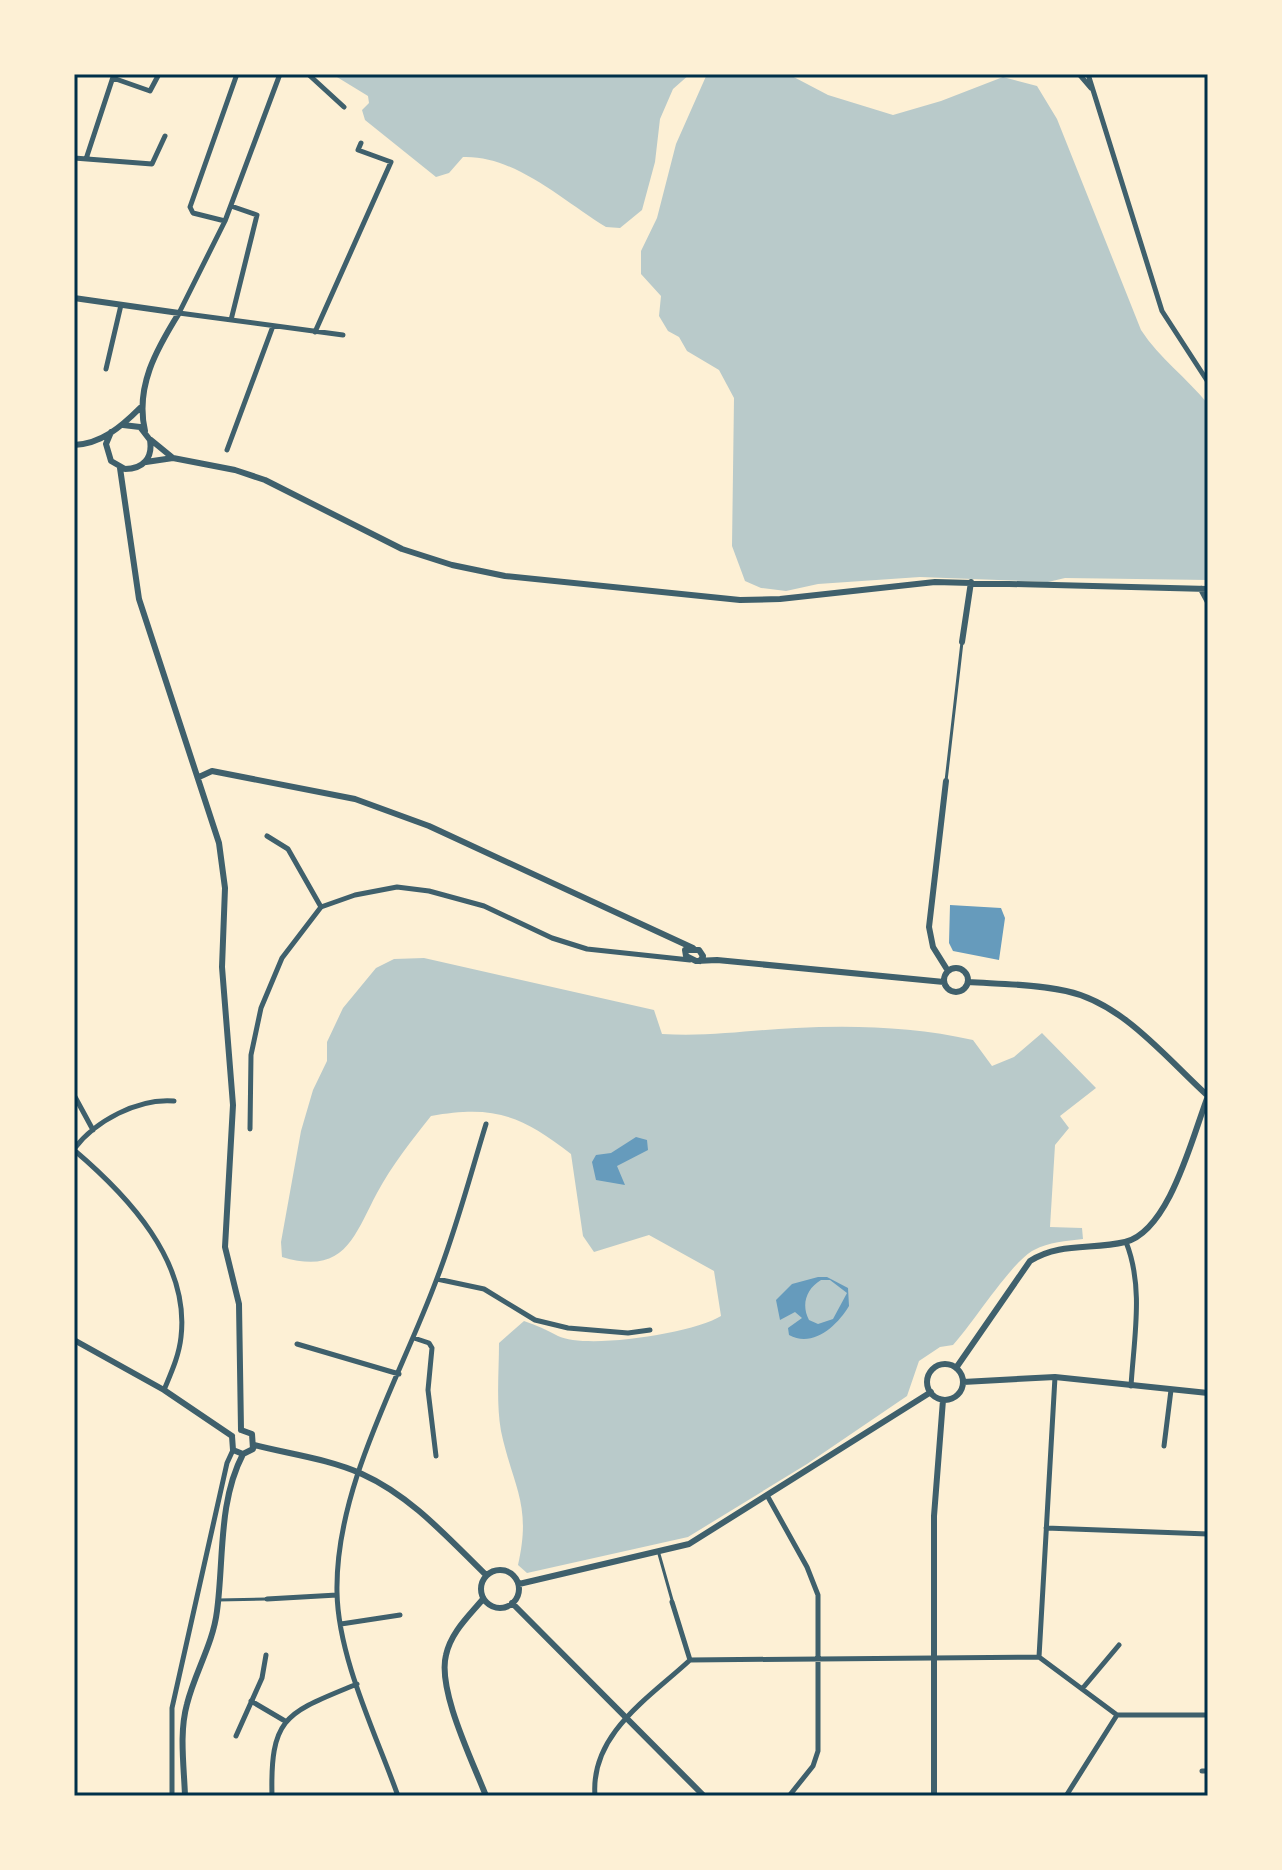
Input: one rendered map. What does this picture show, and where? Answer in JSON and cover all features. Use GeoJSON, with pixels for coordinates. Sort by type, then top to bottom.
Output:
{"type":"FeatureCollection","features":[{"type":"Feature","properties":{"kind":"street"},"geometry":{"type":"LineString","coordinates":[[86,159],[113,76],[150,91],[159,74]]}},
{"type":"Feature","properties":{"kind":"street"},"geometry":{"type":"LineString","coordinates":[[225,221],[193,213],[190,207],[237,74]]}},
{"type":"Feature","properties":{"kind":"street"},"geometry":{"type":"LineString","coordinates":[[173,458],[150,440],[140,408],[157,349],[179,313],[225,221],[280,74]]}},
{"type":"Feature","properties":{"kind":"street"},"geometry":{"type":"LineString","coordinates":[[308,74],[344,107]]}},
{"type":"Feature","properties":{"kind":"street"},"geometry":{"type":"LineString","coordinates":[[1079,74],[1091,88]]}},
{"type":"Feature","properties":{"kind":"street"},"geometry":{"type":"LineString","coordinates":[[1088,74],[1162,311],[1208,382]]}},
{"type":"Feature","properties":{"kind":"street"},"geometry":{"type":"LineString","coordinates":[[74,158],[152,164],[165,136]]}},
{"type":"Feature","properties":{"kind":"street"},"geometry":{"type":"LineString","coordinates":[[315,332],[391,162],[358,150],[361,143]]}},
{"type":"Feature","properties":{"kind":"street"},"geometry":{"type":"LineString","coordinates":[[231,206],[257,215],[231,320]]}},
{"type":"Feature","properties":{"kind":"street"},"geometry":{"type":"LineString","coordinates":[[74,298],[343,335]]}},
{"type":"Feature","properties":{"kind":"street"},"geometry":{"type":"LineString","coordinates":[[106,369],[121,305]]}},
{"type":"Feature","properties":{"kind":"street"},"geometry":{"type":"LineString","coordinates":[[227,450],[273,326]]}},
{"type":"Feature","properties":{"kind":"street"},"geometry":{"type":"LineString","coordinates":[[74,445],[91,444],[123,425],[140,408]]}},
{"type":"Feature","properties":{"kind":"street"},"geometry":{"type":"LineString","coordinates":[[123,425],[134,425],[145,431]]}},
{"type":"Feature","properties":{"kind":"street"},"geometry":{"type":"LineString","coordinates":[[108,456],[106,444],[111,432]]}},
{"type":"Feature","properties":{"kind":"street"},"geometry":{"type":"LineString","coordinates":[[146,462],[150,440]]}},
{"type":"Feature","properties":{"kind":"street"},"geometry":{"type":"LineString","coordinates":[[91,444],[120,468],[124,481],[126,529],[139,599],[219,843],[225,888],[222,967],[233,1105],[225,1247],[239,1304],[241,1430]]}},
{"type":"Feature","properties":{"kind":"street"},"geometry":{"type":"LineString","coordinates":[[120,468],[129,470],[146,462],[173,458],[265,480],[402,549],[452,565],[505,576],[740,600],[780,599],[911,583],[971,582],[1204,589],[1208,602]]}},
{"type":"Feature","properties":{"kind":"street"},"geometry":{"type":"LineString","coordinates":[[124,481],[129,470]]}},
{"type":"Feature","properties":{"kind":"street"},"geometry":{"type":"LineString","coordinates":[[948,971],[933,947],[929,927],[971,582]]}},
{"type":"Feature","properties":{"kind":"street"},"geometry":{"type":"LineString","coordinates":[[199,777],[212,771],[355,799],[429,826],[676,941],[703,956],[696,961]]}},
{"type":"Feature","properties":{"kind":"street"},"geometry":{"type":"LineString","coordinates":[[267,836],[288,849],[321,907]]}},
{"type":"Feature","properties":{"kind":"street"},"geometry":{"type":"LineString","coordinates":[[250,1129],[251,1055],[261,1008],[282,958],[321,907],[355,895],[397,887],[429,891],[484,906],[552,938],[587,949],[944,982],[956,992],[968,982],[1068,991],[1096,1002],[1125,1019],[1208,1096],[1164,1208],[1151,1226],[1126,1242],[1068,1246],[1044,1252],[1030,1261],[956,1368]]}},
{"type":"Feature","properties":{"kind":"street"},"geometry":{"type":"LineString","coordinates":[[690,949],[696,961]]}},
{"type":"Feature","properties":{"kind":"street"},"geometry":{"type":"LineString","coordinates":[[674,956],[690,949],[717,960]]}},
{"type":"Feature","properties":{"kind":"street"},"geometry":{"type":"LineString","coordinates":[[944,982],[948,971],[956,968],[964,971],[968,982]]}},
{"type":"Feature","properties":{"kind":"street"},"geometry":{"type":"LineString","coordinates":[[74,1095],[93,1130]]}},
{"type":"Feature","properties":{"kind":"street"},"geometry":{"type":"LineString","coordinates":[[164,1390],[179,1355],[182,1333],[179,1296],[170,1263],[109,1179],[74,1150],[104,1122],[155,1099],[174,1101]]}},
{"type":"Feature","properties":{"kind":"street"},"geometry":{"type":"LineString","coordinates":[[398,1796],[357,1684],[341,1624],[337,1595],[343,1527],[359,1473],[437,1279],[486,1124]]}},
{"type":"Feature","properties":{"kind":"street"},"geometry":{"type":"LineString","coordinates":[[1126,1242],[1136,1266],[1137,1288],[1131,1386]]}},
{"type":"Feature","properties":{"kind":"street"},"geometry":{"type":"LineString","coordinates":[[437,1279],[484,1289],[535,1320],[568,1328],[628,1333],[650,1330]]}},
{"type":"Feature","properties":{"kind":"street"},"geometry":{"type":"LineString","coordinates":[[414,1338],[429,1343],[432,1348],[428,1390],[436,1456]]}},
{"type":"Feature","properties":{"kind":"street"},"geometry":{"type":"LineString","coordinates":[[74,1340],[164,1390],[232,1436]]}},
{"type":"Feature","properties":{"kind":"street"},"geometry":{"type":"LineString","coordinates":[[297,1344],[399,1374]]}},
{"type":"Feature","properties":{"kind":"street"},"geometry":{"type":"LineString","coordinates":[[945,1364],[956,1368],[963,1382],[959,1393],[943,1400],[931,1392],[927,1382],[935,1368],[945,1364]]}},
{"type":"Feature","properties":{"kind":"street"},"geometry":{"type":"LineString","coordinates":[[963,1382],[1055,1377],[1208,1393]]}},
{"type":"Feature","properties":{"kind":"street"},"geometry":{"type":"LineString","coordinates":[[1039,1657],[1055,1377]]}},
{"type":"Feature","properties":{"kind":"street"},"geometry":{"type":"LineString","coordinates":[[1164,1446],[1171,1390]]}},
{"type":"Feature","properties":{"kind":"street"},"geometry":{"type":"LineString","coordinates":[[519,1584],[659,1554],[707,1535],[931,1392]]}},
{"type":"Feature","properties":{"kind":"street"},"geometry":{"type":"LineString","coordinates":[[934,1796],[934,1516],[943,1400]]}},
{"type":"Feature","properties":{"kind":"street"},"geometry":{"type":"LineString","coordinates":[[232,1436],[241,1430]]}},
{"type":"Feature","properties":{"kind":"street"},"geometry":{"type":"LineString","coordinates":[[241,1430],[252,1434],[254,1445]]}},
{"type":"Feature","properties":{"kind":"street"},"geometry":{"type":"LineString","coordinates":[[172,1796],[172,1708],[227,1463],[233,1450],[232,1436]]}},
{"type":"Feature","properties":{"kind":"street"},"geometry":{"type":"LineString","coordinates":[[254,1445],[359,1473],[388,1488],[427,1518],[486,1575]]}},
{"type":"Feature","properties":{"kind":"street"},"geometry":{"type":"LineString","coordinates":[[185,1796],[183,1724],[187,1701],[214,1630],[222,1531],[237,1466],[243,1454],[254,1445]]}},
{"type":"Feature","properties":{"kind":"street"},"geometry":{"type":"LineString","coordinates":[[233,1450],[243,1454]]}},
{"type":"Feature","properties":{"kind":"street"},"geometry":{"type":"LineString","coordinates":[[768,1497],[807,1567],[818,1595],[818,1751],[813,1766],[789,1796]]}},
{"type":"Feature","properties":{"kind":"street"},"geometry":{"type":"LineString","coordinates":[[1046,1528],[1208,1534]]}},
{"type":"Feature","properties":{"kind":"street"},"geometry":{"type":"LineString","coordinates":[[659,1554],[690,1660]]}},
{"type":"Feature","properties":{"kind":"street"},"geometry":{"type":"LineString","coordinates":[[501,1569],[515,1577],[519,1584],[512,1603],[500,1608],[483,1599],[480,1587],[486,1575],[501,1569]]}},
{"type":"Feature","properties":{"kind":"street"},"geometry":{"type":"LineString","coordinates":[[218,1600],[337,1595]]}},
{"type":"Feature","properties":{"kind":"street"},"geometry":{"type":"LineString","coordinates":[[483,1599],[455,1633],[445,1656],[445,1677],[486,1796]]}},
{"type":"Feature","properties":{"kind":"street"},"geometry":{"type":"LineString","coordinates":[[512,1603],[704,1796]]}},
{"type":"Feature","properties":{"kind":"street"},"geometry":{"type":"LineString","coordinates":[[341,1624],[400,1615]]}},
{"type":"Feature","properties":{"kind":"street"},"geometry":{"type":"LineString","coordinates":[[1082,1689],[1119,1645]]}},
{"type":"Feature","properties":{"kind":"street"},"geometry":{"type":"LineString","coordinates":[[236,1736],[262,1678],[266,1655]]}},
{"type":"Feature","properties":{"kind":"street"},"geometry":{"type":"LineString","coordinates":[[595,1796],[600,1748],[625,1718],[690,1660],[1039,1657],[1117,1715],[1208,1715]]}},
{"type":"Feature","properties":{"kind":"street"},"geometry":{"type":"LineString","coordinates":[[272,1796],[273,1742],[285,1721],[316,1701],[357,1684]]}},
{"type":"Feature","properties":{"kind":"street"},"geometry":{"type":"LineString","coordinates":[[251,1701],[285,1721]]}},
{"type":"Feature","properties":{"kind":"street"},"geometry":{"type":"LineString","coordinates":[[1066,1796],[1117,1715]]}},
{"type":"Feature","properties":{"kind":"shaded area"},"geometry":{"type":"Polygon","coordinates":[[[332,74],[690,74],[673,89],[660,119],[655,162],[642,210],[620,228],[606,227],[520,171],[501,163],[463,157],[449,173],[436,177],[365,120],[362,110],[369,103],[368,96],[332,74]]]}},
{"type":"Feature","properties":{"kind":"shaded area"},"geometry":{"type":"Polygon","coordinates":[[[707,74],[788,74],[828,95],[893,115],[941,101],[1003,77],[1037,86],[1057,119],[1141,330],[1208,404],[1208,580],[1065,578],[1048,582],[920,577],[818,584],[786,591],[761,588],[745,581],[732,546],[734,398],[719,370],[687,351],[679,337],[668,331],[659,316],[661,296],[641,274],[641,251],[657,218],[676,144],[707,74]]]}},
{"type":"Feature","properties":{"kind":"shaded area"},"geometry":{"type":"Polygon","coordinates":[[[424,958],[654,1010],[662,1034],[818,1027],[907,1030],[973,1040],[992,1066],[1014,1057],[1042,1033],[1096,1088],[1060,1116],[1069,1128],[1055,1145],[1050,1227],[1082,1228],[1083,1239],[1046,1245],[1025,1256],[953,1345],[940,1347],[919,1361],[907,1396],[807,1464],[688,1537],[527,1573],[518,1565],[522,1544],[522,1511],[499,1420],[499,1343],[524,1321],[558,1336],[592,1341],[640,1338],[707,1322],[721,1316],[714,1271],[649,1235],[594,1252],[583,1236],[571,1154],[521,1122],[506,1116],[472,1112],[431,1116],[389,1173],[353,1237],[334,1256],[320,1261],[282,1257],[281,1242],[301,1131],[313,1090],[327,1061],[327,1042],[343,1008],[376,968],[394,959],[424,958]]]}},
{"type":"Feature","properties":{"kind":"water"},"geometry":{"type":"Polygon","coordinates":[[[950,905],[1001,908],[1005,918],[999,960],[953,951],[949,943],[950,905]]]}},
{"type":"Feature","properties":{"kind":"water"},"geometry":{"type":"Polygon","coordinates":[[[636,1137],[647,1140],[648,1150],[617,1166],[625,1185],[596,1180],[592,1162],[596,1155],[611,1153],[636,1137]]]}},
{"type":"Feature","properties":{"kind":"water"},"geometry":{"type":"Polygon","coordinates":[[[827,1277],[848,1288],[849,1306],[824,1333],[807,1339],[789,1335],[788,1328],[802,1318],[795,1312],[780,1320],[776,1300],[792,1284],[827,1277]],[[821,1280],[806,1298],[805,1309],[809,1320],[818,1324],[833,1319],[847,1293],[830,1280],[821,1280]]]}}]}
